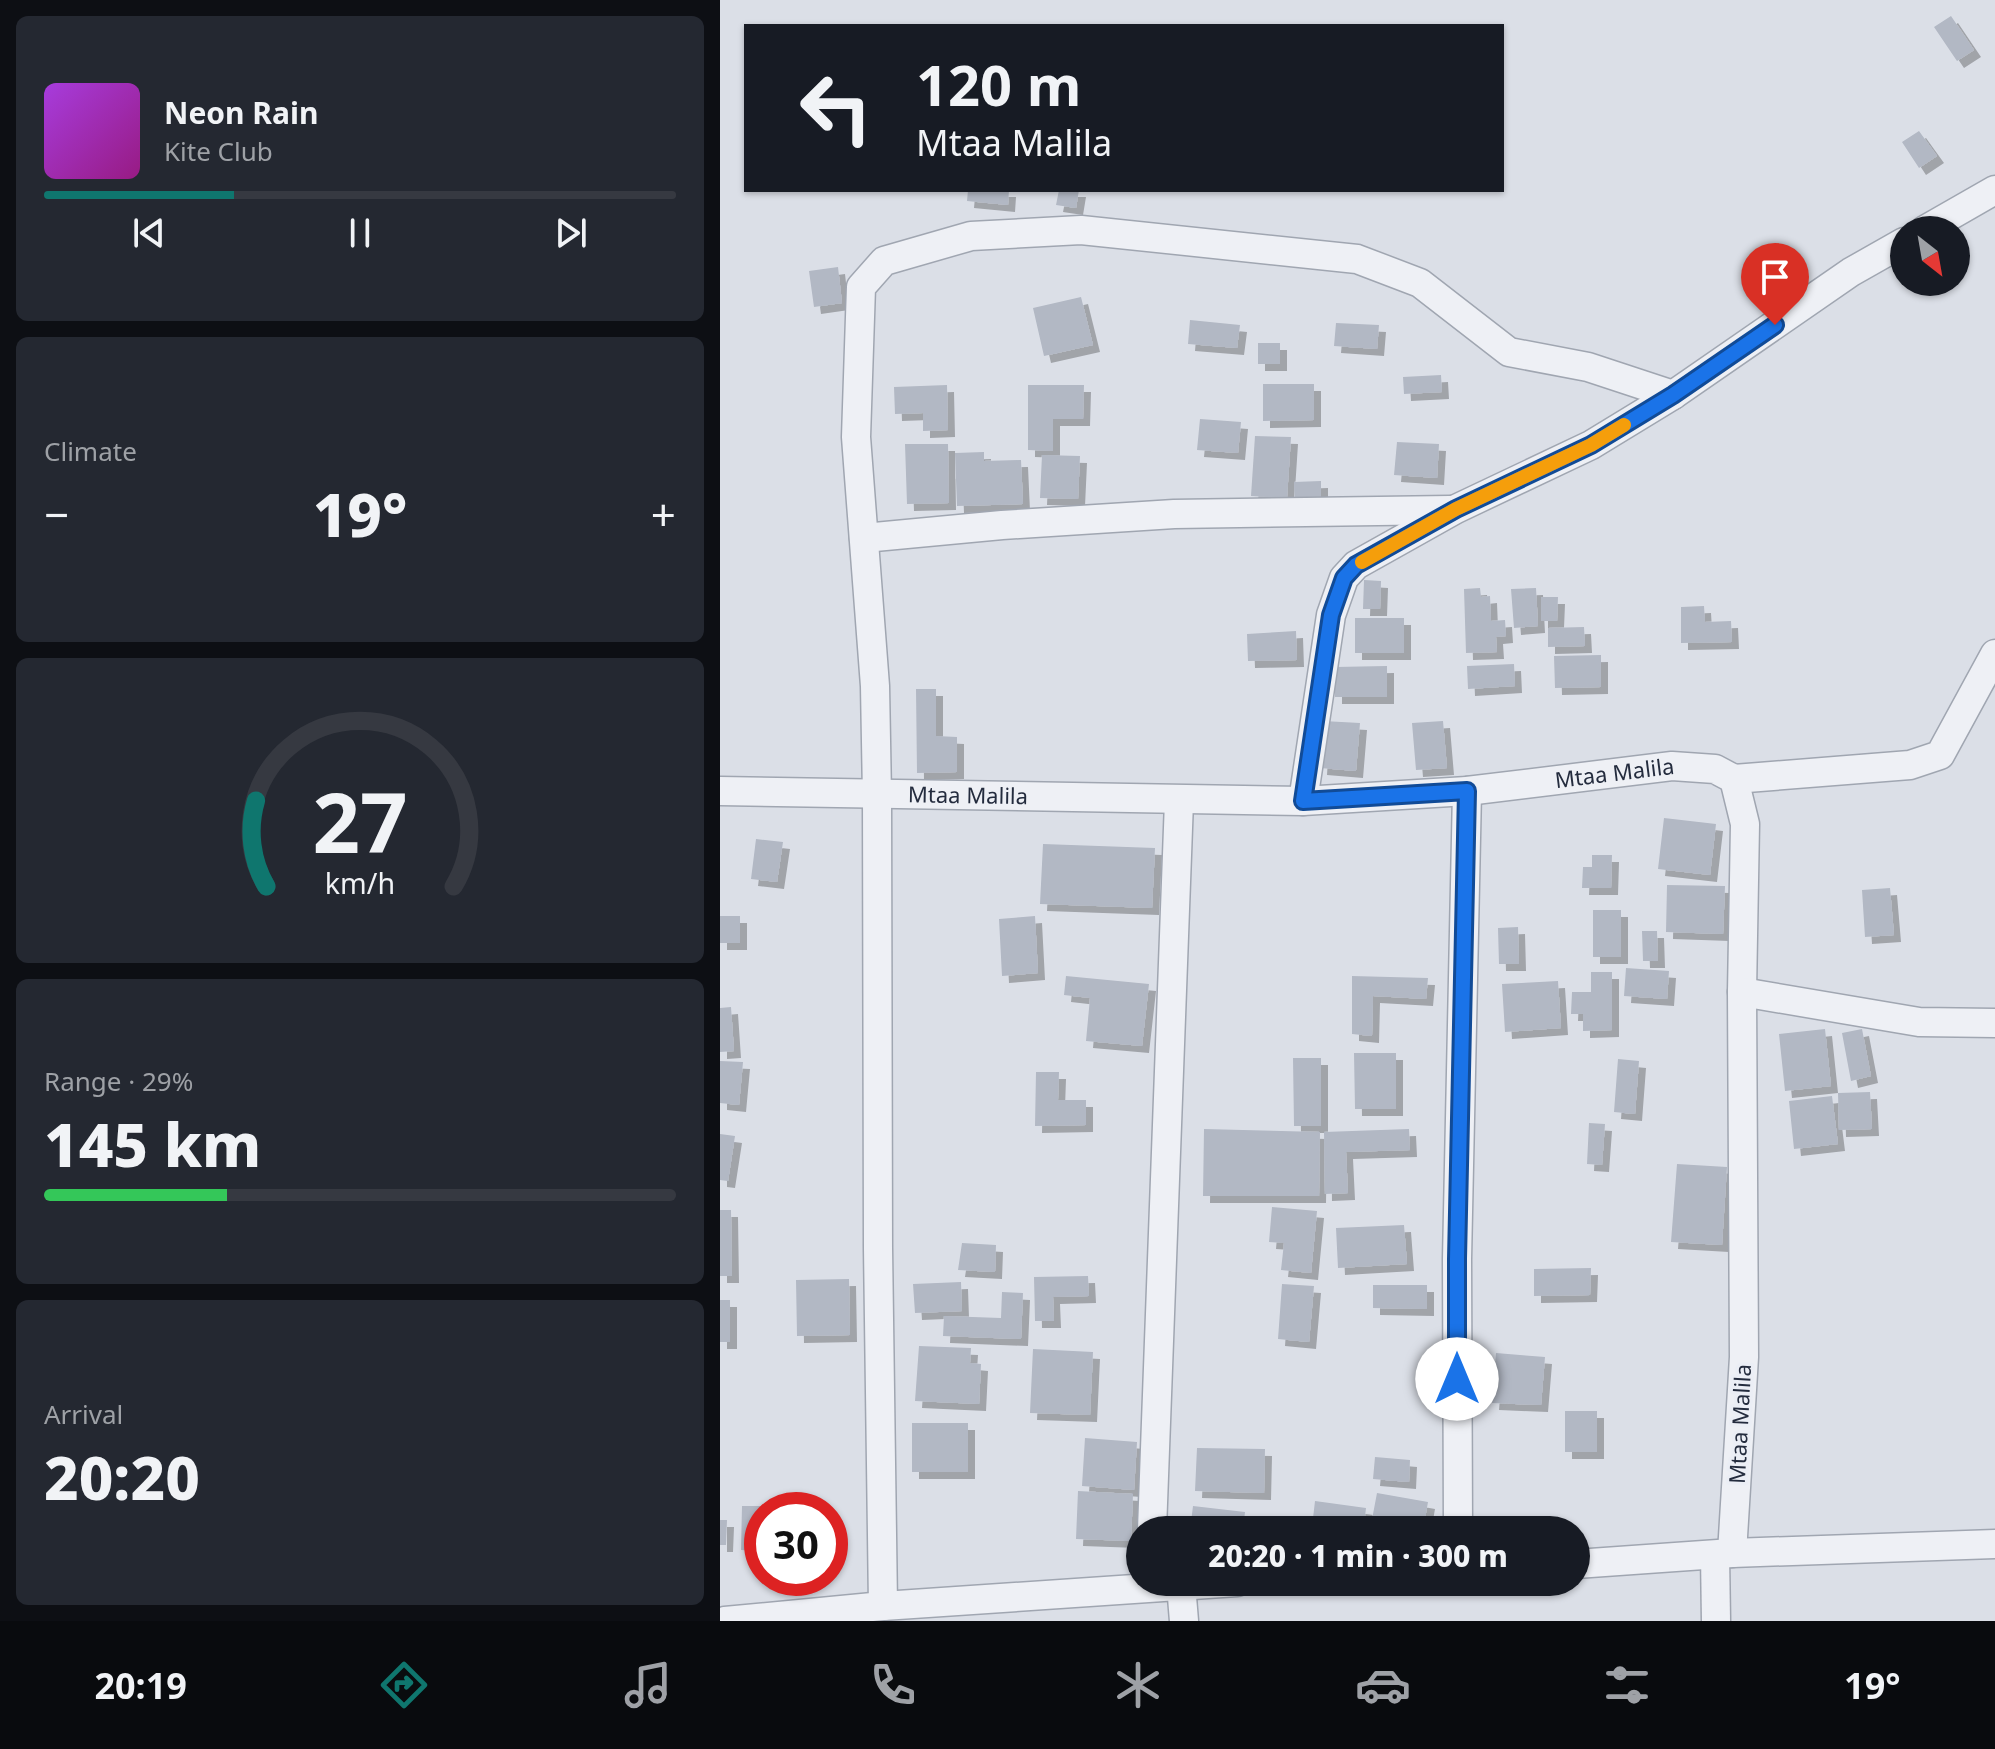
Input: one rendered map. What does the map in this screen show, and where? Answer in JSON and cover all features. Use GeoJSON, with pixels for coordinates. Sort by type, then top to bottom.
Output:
{"type":"FeatureCollection","features":[{"type":"Feature","properties":{"kind":"street"},"geometry":{"type":"LineString","coordinates":[[1950,216],[1995,190]]}},
{"type":"Feature","properties":{"kind":"street"},"geometry":{"type":"LineString","coordinates":[[883,1606],[877,796],[875,686],[856,437],[861,287],[884,261],[971,236],[1081,230],[1357,259],[1420,283],[1509,352],[1588,367],[1673,395]]}},
{"type":"Feature","properties":{"kind":"street"},"geometry":{"type":"LineString","coordinates":[[1303,801],[1331,615],[1344,578],[1356,565],[1456,509],[1591,445],[1673,395],[1851,272],[1890,250]]}},
{"type":"Feature","properties":{"kind":"street"},"geometry":{"type":"LineString","coordinates":[[864,538],[1174,514],[1456,509]]}},
{"type":"Feature","properties":{"kind":"street"},"geometry":{"type":"LineString","coordinates":[[1734,779],[1910,765],[1940,755],[1995,654]]}},
{"type":"Feature","properties":{"kind":"street","name":"Mtaa Malila"},"geometry":{"type":"LineString","coordinates":[[720,791],[1303,801],[1467,791],[1672,766],[1715,769],[1734,779],[1745,824],[1742,992],[1744,1357],[1716,1621]]}},
{"type":"Feature","properties":{"kind":"street"},"geometry":{"type":"LineString","coordinates":[[1458,1516],[1457,1259],[1467,791]]}},
{"type":"Feature","properties":{"kind":"street"},"geometry":{"type":"LineString","coordinates":[[1153,1516],[1179,801]]}},
{"type":"Feature","properties":{"kind":"street"},"geometry":{"type":"LineString","coordinates":[[1742,992],[1919,1022],[1995,1023]]}},
{"type":"Feature","properties":{"kind":"street"},"geometry":{"type":"LineString","coordinates":[[1590,1563],[1724,1554],[1995,1544]]}},
{"type":"Feature","properties":{"kind":"street"},"geometry":{"type":"LineString","coordinates":[[725,1621],[1126,1586]]}},
{"type":"Feature","properties":{"kind":"street"},"geometry":{"type":"LineString","coordinates":[[1182,1596],[1184,1621]]}},
{"type":"Feature","properties":{"kind":"building"},"geometry":{"type":"Polygon","coordinates":[[[1951,16],[1974,50],[1957,61],[1934,27],[1951,16]]]}},
{"type":"Feature","properties":{"kind":"building"},"geometry":{"type":"Polygon","coordinates":[[[1919,131],[1937,156],[1919,168],[1902,142],[1919,131]]]}},
{"type":"Feature","properties":{"kind":"building"},"geometry":{"type":"Polygon","coordinates":[[[968,192],[1009,192],[1008,205],[967,201],[968,192]]]}},
{"type":"Feature","properties":{"kind":"building"},"geometry":{"type":"Polygon","coordinates":[[[1059,192],[1079,192],[1076,208],[1056,205],[1059,192]]]}},
{"type":"Feature","properties":{"kind":"building"},"geometry":{"type":"Polygon","coordinates":[[[838,267],[842,303],[814,307],[809,271],[838,267]]]}},
{"type":"Feature","properties":{"kind":"building"},"geometry":{"type":"Polygon","coordinates":[[[1081,297],[1093,345],[1044,356],[1033,308],[1081,297]]]}},
{"type":"Feature","properties":{"kind":"building"},"geometry":{"type":"Polygon","coordinates":[[[1190,320],[1240,325],[1237,348],[1188,344],[1190,320]]]}},
{"type":"Feature","properties":{"kind":"building"},"geometry":{"type":"Polygon","coordinates":[[[1336,323],[1379,325],[1377,349],[1334,346],[1336,323]]]}},
{"type":"Feature","properties":{"kind":"building"},"geometry":{"type":"Polygon","coordinates":[[[1258,343],[1280,343],[1280,364],[1258,364],[1258,343]]]}},
{"type":"Feature","properties":{"kind":"building"},"geometry":{"type":"Polygon","coordinates":[[[1441,375],[1442,392],[1404,394],[1403,377],[1441,375]]]}},
{"type":"Feature","properties":{"kind":"building"},"geometry":{"type":"Polygon","coordinates":[[[1263,384],[1314,384],[1314,420],[1263,421],[1263,384]]]}},
{"type":"Feature","properties":{"kind":"building"},"geometry":{"type":"Polygon","coordinates":[[[947,385],[948,430],[923,431],[923,413],[895,414],[894,387],[947,385]]]}},
{"type":"Feature","properties":{"kind":"building"},"geometry":{"type":"Polygon","coordinates":[[[1028,385],[1084,385],[1083,419],[1053,419],[1053,451],[1028,450],[1028,385]]]}},
{"type":"Feature","properties":{"kind":"building"},"geometry":{"type":"Polygon","coordinates":[[[1200,419],[1241,422],[1238,453],[1197,450],[1200,419]]]}},
{"type":"Feature","properties":{"kind":"building"},"geometry":{"type":"Polygon","coordinates":[[[1255,436],[1291,437],[1287,498],[1251,496],[1255,436]]]}},
{"type":"Feature","properties":{"kind":"building"},"geometry":{"type":"Polygon","coordinates":[[[1397,442],[1439,444],[1437,478],[1394,475],[1397,442]]]}},
{"type":"Feature","properties":{"kind":"building"},"geometry":{"type":"Polygon","coordinates":[[[905,444],[948,444],[949,503],[907,504],[905,444]]]}},
{"type":"Feature","properties":{"kind":"building"},"geometry":{"type":"Polygon","coordinates":[[[984,452],[984,461],[1021,460],[1023,504],[957,506],[955,453],[984,452]]]}},
{"type":"Feature","properties":{"kind":"building"},"geometry":{"type":"Polygon","coordinates":[[[1042,455],[1080,456],[1078,499],[1040,498],[1042,455]]]}},
{"type":"Feature","properties":{"kind":"building"},"geometry":{"type":"Polygon","coordinates":[[[1321,481],[1321,500],[1295,501],[1294,482],[1321,481]]]}},
{"type":"Feature","properties":{"kind":"building"},"geometry":{"type":"Polygon","coordinates":[[[1364,580],[1381,581],[1380,609],[1363,609],[1364,580]]]}},
{"type":"Feature","properties":{"kind":"building"},"geometry":{"type":"Polygon","coordinates":[[[1480,588],[1481,597],[1490,596],[1491,621],[1505,620],[1506,636],[1496,637],[1497,652],[1466,653],[1464,589],[1480,588]]]}},
{"type":"Feature","properties":{"kind":"building"},"geometry":{"type":"Polygon","coordinates":[[[1536,588],[1538,626],[1514,628],[1511,589],[1536,588]]]}},
{"type":"Feature","properties":{"kind":"building"},"geometry":{"type":"Polygon","coordinates":[[[1541,597],[1558,597],[1557,621],[1541,621],[1541,597]]]}},
{"type":"Feature","properties":{"kind":"building"},"geometry":{"type":"Polygon","coordinates":[[[1704,606],[1705,622],[1731,621],[1732,642],[1681,643],[1681,607],[1704,606]]]}},
{"type":"Feature","properties":{"kind":"building"},"geometry":{"type":"Polygon","coordinates":[[[1355,618],[1404,618],[1404,653],[1355,653],[1355,618]]]}},
{"type":"Feature","properties":{"kind":"building"},"geometry":{"type":"Polygon","coordinates":[[[1584,627],[1585,646],[1548,647],[1548,628],[1584,627]]]}},
{"type":"Feature","properties":{"kind":"building"},"geometry":{"type":"Polygon","coordinates":[[[1296,631],[1297,660],[1248,661],[1247,634],[1296,631]]]}},
{"type":"Feature","properties":{"kind":"building"},"geometry":{"type":"Polygon","coordinates":[[[1601,655],[1601,687],[1555,688],[1554,656],[1601,655]]]}},
{"type":"Feature","properties":{"kind":"building"},"geometry":{"type":"Polygon","coordinates":[[[1514,664],[1515,686],[1468,689],[1467,666],[1514,664]]]}},
{"type":"Feature","properties":{"kind":"building"},"geometry":{"type":"Polygon","coordinates":[[[1387,666],[1387,697],[1335,697],[1335,667],[1387,666]]]}},
{"type":"Feature","properties":{"kind":"building"},"geometry":{"type":"Polygon","coordinates":[[[916,689],[936,689],[936,736],[957,737],[957,772],[917,773],[916,689]]]}},
{"type":"Feature","properties":{"kind":"building"},"geometry":{"type":"Polygon","coordinates":[[[1323,721],[1360,723],[1356,771],[1320,768],[1323,721]]]}},
{"type":"Feature","properties":{"kind":"building"},"geometry":{"type":"Polygon","coordinates":[[[1443,721],[1447,768],[1416,770],[1412,723],[1443,721]]]}},
{"type":"Feature","properties":{"kind":"building"},"geometry":{"type":"Polygon","coordinates":[[[1664,818],[1716,824],[1710,875],[1658,869],[1664,818]]]}},
{"type":"Feature","properties":{"kind":"building"},"geometry":{"type":"Polygon","coordinates":[[[756,839],[783,842],[777,882],[751,879],[756,839]]]}},
{"type":"Feature","properties":{"kind":"building"},"geometry":{"type":"Polygon","coordinates":[[[1043,844],[1155,848],[1152,908],[1040,904],[1043,844]]]}},
{"type":"Feature","properties":{"kind":"building"},"geometry":{"type":"Polygon","coordinates":[[[1592,855],[1612,855],[1611,888],[1582,888],[1583,867],[1592,867],[1592,855]]]}},
{"type":"Feature","properties":{"kind":"building"},"geometry":{"type":"Polygon","coordinates":[[[1667,885],[1725,886],[1723,934],[1666,932],[1667,885]]]}},
{"type":"Feature","properties":{"kind":"building"},"geometry":{"type":"Polygon","coordinates":[[[1890,888],[1894,935],[1865,937],[1862,890],[1890,888]]]}},
{"type":"Feature","properties":{"kind":"building"},"geometry":{"type":"Polygon","coordinates":[[[1593,910],[1621,910],[1621,957],[1593,957],[1593,910]]]}},
{"type":"Feature","properties":{"kind":"building"},"geometry":{"type":"Polygon","coordinates":[[[720,916],[740,916],[740,943],[720,943],[720,916]]]}},
{"type":"Feature","properties":{"kind":"building"},"geometry":{"type":"Polygon","coordinates":[[[1035,916],[1038,973],[1002,976],[999,919],[1035,916]]]}},
{"type":"Feature","properties":{"kind":"building"},"geometry":{"type":"Polygon","coordinates":[[[1518,927],[1519,964],[1499,964],[1498,928],[1518,927]]]}},
{"type":"Feature","properties":{"kind":"building"},"geometry":{"type":"Polygon","coordinates":[[[1642,931],[1657,931],[1658,961],[1643,961],[1642,931]]]}},
{"type":"Feature","properties":{"kind":"building"},"geometry":{"type":"Polygon","coordinates":[[[1626,968],[1669,971],[1667,999],[1624,996],[1626,968]]]}},
{"type":"Feature","properties":{"kind":"building"},"geometry":{"type":"Polygon","coordinates":[[[1591,972],[1612,972],[1612,1030],[1583,1031],[1583,1014],[1571,1014],[1572,992],[1591,992],[1591,972]]]}},
{"type":"Feature","properties":{"kind":"building"},"geometry":{"type":"Polygon","coordinates":[[[1066,976],[1149,984],[1142,1046],[1086,1041],[1090,998],[1064,995],[1066,976]]]}},
{"type":"Feature","properties":{"kind":"building"},"geometry":{"type":"Polygon","coordinates":[[[1352,976],[1428,978],[1426,999],[1373,996],[1372,1036],[1352,1034],[1352,976]]]}},
{"type":"Feature","properties":{"kind":"building"},"geometry":{"type":"Polygon","coordinates":[[[1558,981],[1561,1028],[1505,1032],[1502,984],[1558,981]]]}},
{"type":"Feature","properties":{"kind":"building"},"geometry":{"type":"Polygon","coordinates":[[[731,1007],[734,1051],[720,1052],[720,1008],[731,1007]]]}},
{"type":"Feature","properties":{"kind":"building"},"geometry":{"type":"Polygon","coordinates":[[[1825,1029],[1831,1086],[1785,1091],[1779,1034],[1825,1029]]]}},
{"type":"Feature","properties":{"kind":"building"},"geometry":{"type":"Polygon","coordinates":[[[1862,1029],[1871,1076],[1851,1081],[1842,1033],[1862,1029]]]}},
{"type":"Feature","properties":{"kind":"building"},"geometry":{"type":"Polygon","coordinates":[[[1354,1053],[1396,1053],[1396,1109],[1355,1109],[1354,1053]]]}},
{"type":"Feature","properties":{"kind":"building"},"geometry":{"type":"Polygon","coordinates":[[[1293,1058],[1321,1058],[1321,1126],[1294,1126],[1293,1058]]]}},
{"type":"Feature","properties":{"kind":"building"},"geometry":{"type":"Polygon","coordinates":[[[1618,1059],[1639,1061],[1635,1114],[1614,1112],[1618,1059]]]}},
{"type":"Feature","properties":{"kind":"building"},"geometry":{"type":"Polygon","coordinates":[[[720,1061],[743,1062],[739,1105],[720,1103],[720,1061]]]}},
{"type":"Feature","properties":{"kind":"building"},"geometry":{"type":"Polygon","coordinates":[[[1036,1072],[1059,1072],[1058,1100],[1086,1100],[1086,1125],[1035,1126],[1036,1072]]]}},
{"type":"Feature","properties":{"kind":"building"},"geometry":{"type":"Polygon","coordinates":[[[1870,1092],[1872,1129],[1839,1130],[1838,1093],[1870,1092]]]}},
{"type":"Feature","properties":{"kind":"building"},"geometry":{"type":"Polygon","coordinates":[[[1832,1096],[1838,1144],[1794,1149],[1789,1101],[1832,1096]]]}},
{"type":"Feature","properties":{"kind":"building"},"geometry":{"type":"Polygon","coordinates":[[[1589,1123],[1605,1124],[1602,1165],[1587,1164],[1589,1123]]]}},
{"type":"Feature","properties":{"kind":"building"},"geometry":{"type":"Polygon","coordinates":[[[1204,1129],[1320,1132],[1319,1196],[1203,1196],[1204,1129]]]}},
{"type":"Feature","properties":{"kind":"building"},"geometry":{"type":"Polygon","coordinates":[[[1409,1129],[1410,1150],[1346,1152],[1348,1193],[1325,1194],[1324,1132],[1409,1129]]]}},
{"type":"Feature","properties":{"kind":"building"},"geometry":{"type":"Polygon","coordinates":[[[720,1134],[735,1136],[728,1181],[720,1180],[720,1134]]]}},
{"type":"Feature","properties":{"kind":"building"},"geometry":{"type":"Polygon","coordinates":[[[1677,1164],[1727,1167],[1722,1245],[1671,1242],[1677,1164]]]}},
{"type":"Feature","properties":{"kind":"building"},"geometry":{"type":"Polygon","coordinates":[[[1272,1207],[1317,1211],[1311,1273],[1281,1270],[1284,1243],[1269,1242],[1272,1207]]]}},
{"type":"Feature","properties":{"kind":"building"},"geometry":{"type":"Polygon","coordinates":[[[720,1210],[731,1210],[732,1276],[720,1276],[720,1210]]]}},
{"type":"Feature","properties":{"kind":"building"},"geometry":{"type":"Polygon","coordinates":[[[1404,1225],[1407,1264],[1338,1268],[1336,1228],[1404,1225]]]}},
{"type":"Feature","properties":{"kind":"building"},"geometry":{"type":"Polygon","coordinates":[[[962,1243],[996,1245],[995,1272],[958,1270],[962,1243]]]}},
{"type":"Feature","properties":{"kind":"building"},"geometry":{"type":"Polygon","coordinates":[[[1591,1268],[1590,1295],[1534,1296],[1534,1269],[1591,1268]]]}},
{"type":"Feature","properties":{"kind":"building"},"geometry":{"type":"Polygon","coordinates":[[[1088,1276],[1089,1296],[1053,1297],[1054,1321],[1035,1321],[1034,1277],[1088,1276]]]}},
{"type":"Feature","properties":{"kind":"building"},"geometry":{"type":"Polygon","coordinates":[[[849,1279],[850,1335],[797,1336],[796,1280],[849,1279]]]}},
{"type":"Feature","properties":{"kind":"building"},"geometry":{"type":"Polygon","coordinates":[[[961,1282],[962,1311],[915,1313],[913,1284],[961,1282]]]}},
{"type":"Feature","properties":{"kind":"building"},"geometry":{"type":"Polygon","coordinates":[[[1282,1284],[1314,1286],[1309,1342],[1278,1339],[1282,1284]]]}},
{"type":"Feature","properties":{"kind":"building"},"geometry":{"type":"Polygon","coordinates":[[[1373,1285],[1427,1285],[1427,1309],[1373,1308],[1373,1285]]]}},
{"type":"Feature","properties":{"kind":"building"},"geometry":{"type":"Polygon","coordinates":[[[1002,1292],[1023,1293],[1021,1339],[943,1336],[944,1316],[1001,1318],[1002,1292]]]}},
{"type":"Feature","properties":{"kind":"building"},"geometry":{"type":"Polygon","coordinates":[[[720,1300],[730,1300],[730,1342],[720,1342],[720,1300]]]}},
{"type":"Feature","properties":{"kind":"building"},"geometry":{"type":"Polygon","coordinates":[[[919,1346],[971,1348],[970,1363],[981,1364],[979,1404],[915,1401],[919,1346]]]}},
{"type":"Feature","properties":{"kind":"building"},"geometry":{"type":"Polygon","coordinates":[[[1033,1349],[1093,1352],[1090,1415],[1030,1413],[1033,1349]]]}},
{"type":"Feature","properties":{"kind":"building"},"geometry":{"type":"Polygon","coordinates":[[[1496,1353],[1545,1357],[1541,1405],[1492,1403],[1496,1353]]]}},
{"type":"Feature","properties":{"kind":"building"},"geometry":{"type":"Polygon","coordinates":[[[1565,1411],[1597,1411],[1597,1452],[1565,1452],[1565,1411]]]}},
{"type":"Feature","properties":{"kind":"building"},"geometry":{"type":"Polygon","coordinates":[[[912,1423],[968,1423],[968,1472],[912,1472],[912,1423]]]}},
{"type":"Feature","properties":{"kind":"building"},"geometry":{"type":"Polygon","coordinates":[[[1085,1438],[1137,1442],[1134,1490],[1082,1486],[1085,1438]]]}},
{"type":"Feature","properties":{"kind":"building"},"geometry":{"type":"Polygon","coordinates":[[[1197,1448],[1265,1449],[1264,1493],[1195,1491],[1197,1448]]]}},
{"type":"Feature","properties":{"kind":"building"},"geometry":{"type":"Polygon","coordinates":[[[1375,1457],[1410,1460],[1409,1482],[1373,1479],[1375,1457]]]}},
{"type":"Feature","properties":{"kind":"building"},"geometry":{"type":"Polygon","coordinates":[[[1078,1491],[1133,1494],[1132,1516],[1126,1516],[1126,1541],[1076,1539],[1078,1491]]]}},
{"type":"Feature","properties":{"kind":"building"},"geometry":{"type":"Polygon","coordinates":[[[1377,1493],[1428,1502],[1426,1516],[1373,1516],[1377,1493]]]}},
{"type":"Feature","properties":{"kind":"building"},"geometry":{"type":"Polygon","coordinates":[[[1315,1501],[1366,1508],[1365,1516],[1313,1516],[1315,1501]]]}},
{"type":"Feature","properties":{"kind":"building"},"geometry":{"type":"Polygon","coordinates":[[[742,1506],[744,1506],[744,1550],[741,1550],[742,1506]]]}},
{"type":"Feature","properties":{"kind":"building"},"geometry":{"type":"Polygon","coordinates":[[[1193,1506],[1245,1512],[1245,1516],[1192,1516],[1193,1506]]]}},
{"type":"Feature","properties":{"kind":"building"},"geometry":{"type":"Polygon","coordinates":[[[720,1520],[727,1520],[726,1545],[720,1545],[720,1520]]]}},
{"type":"Feature","properties":{"kind":"slow traffic"},"geometry":{"type":"LineString","coordinates":[[1362,562],[1456,509],[1591,445],[1624,425]]}},
{"type":"Feature","properties":{"kind":"route"},"geometry":{"type":"LineString","coordinates":[[1457,1379],[1467,791],[1303,801],[1331,615],[1344,578],[1356,565],[1456,509],[1591,445],[1673,395],[1775,325]]}}]}
